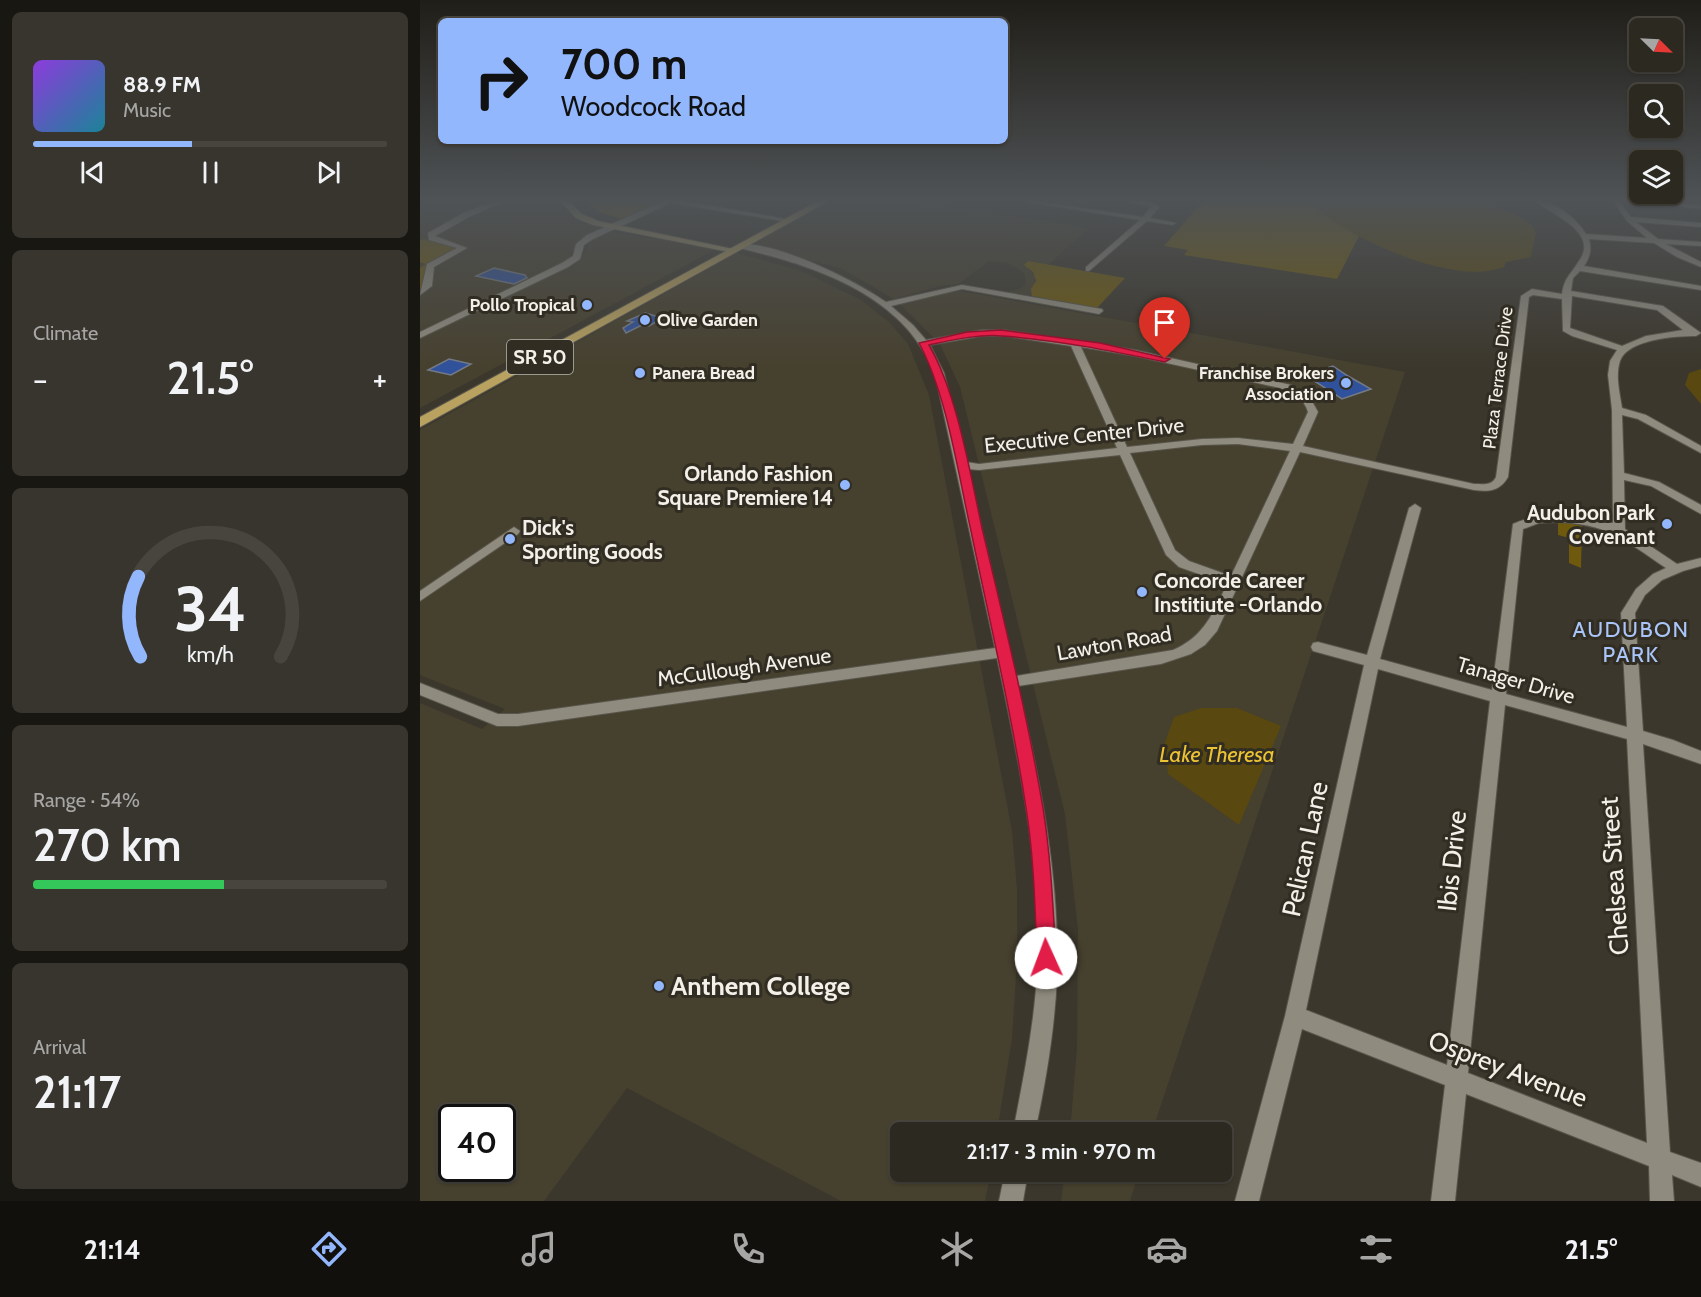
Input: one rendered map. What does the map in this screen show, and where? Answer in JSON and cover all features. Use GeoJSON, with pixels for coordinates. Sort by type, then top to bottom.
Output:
{"type":"FeatureCollection","features":[{"type":"Feature","properties":{"kind":"highway","name":"SR 50"},"geometry":{"type":"LineString","coordinates":[[420,413],[567,343],[607,315],[658,287],[660,283],[713,257]]}},
{"type":"Feature","properties":{"kind":"highway","name":"SR 50"},"geometry":{"type":"LineString","coordinates":[[420,423],[469,391],[715,257]]}},
{"type":"Feature","properties":{"kind":"street"},"geometry":{"type":"LineString","coordinates":[[420,292],[428,286],[430,266],[446,257]]}},
{"type":"Feature","properties":{"kind":"street"},"geometry":{"type":"LineString","coordinates":[[420,335],[572,262],[577,257]]}},
{"type":"Feature","properties":{"kind":"street"},"geometry":{"type":"LineString","coordinates":[[770,257],[830,273],[862,289],[910,326],[924,343],[936,365],[962,465],[1011,682],[1035,808],[1047,952],[1035,1073],[1026,1122]]}},
{"type":"Feature","properties":{"kind":"street"},"geometry":{"type":"LineString","coordinates":[[1089,269],[1103,257]]}},
{"type":"Feature","properties":{"kind":"street"},"geometry":{"type":"LineString","coordinates":[[1586,257],[1570,277],[1566,325],[1569,331],[1623,349]]}},
{"type":"Feature","properties":{"kind":"street"},"geometry":{"type":"LineString","coordinates":[[1680,257],[1701,265]]}},
{"type":"Feature","properties":{"kind":"street"},"geometry":{"type":"LineString","coordinates":[[1668,262],[1683,259]]}},
{"type":"Feature","properties":{"kind":"street"},"geometry":{"type":"LineString","coordinates":[[1579,268],[1701,288]]}},
{"type":"Feature","properties":{"kind":"street"},"geometry":{"type":"LineString","coordinates":[[883,305],[933,291],[962,287],[1100,312]]}},
{"type":"Feature","properties":{"kind":"street","name":"Plaza Terrace Drive"},"geometry":{"type":"LineString","coordinates":[[1474,487],[1491,487],[1501,480],[1526,293],[1568,295]]}},
{"type":"Feature","properties":{"kind":"street"},"geometry":{"type":"LineString","coordinates":[[1568,295],[1660,308],[1696,333]]}},
{"type":"Feature","properties":{"kind":"street"},"geometry":{"type":"LineString","coordinates":[[924,343],[967,335],[997,333],[1074,343],[1170,552],[1184,564],[1234,582]]}},
{"type":"Feature","properties":{"kind":"street"},"geometry":{"type":"LineString","coordinates":[[1696,333],[1663,335],[1638,341],[1623,349],[1615,361],[1613,375],[1617,410],[1618,530],[1673,567],[1701,562]]}},
{"type":"Feature","properties":{"kind":"street","name":"Lawton Road"},"geometry":{"type":"LineString","coordinates":[[1011,682],[1150,661],[1182,653],[1198,644],[1210,632],[1313,412],[1305,397],[1278,385],[1136,353],[1074,343]]}},
{"type":"Feature","properties":{"kind":"street"},"geometry":{"type":"LineString","coordinates":[[1617,410],[1642,417],[1701,450]]}},
{"type":"Feature","properties":{"kind":"street","name":"Executive Center Drive"},"geometry":{"type":"LineString","coordinates":[[962,465],[979,467],[1123,448],[1222,441],[1296,448],[1474,487]]}},
{"type":"Feature","properties":{"kind":"street"},"geometry":{"type":"LineString","coordinates":[[1618,475],[1655,484],[1701,510]]}},
{"type":"Feature","properties":{"kind":"street","name":"Pelican Lane"},"geometry":{"type":"LineString","coordinates":[[1247,1201],[1294,1016],[1372,662],[1415,508]]}},
{"type":"Feature","properties":{"kind":"street","name":"Ibis Drive"},"geometry":{"type":"LineString","coordinates":[[1443,1201],[1517,527],[1549,517],[1561,517],[1618,530]]}},
{"type":"Feature","properties":{"kind":"street"},"geometry":{"type":"LineString","coordinates":[[420,597],[514,531]]}},
{"type":"Feature","properties":{"kind":"street","name":"Chelsea Street"},"geometry":{"type":"LineString","coordinates":[[1662,1201],[1628,613],[1634,598],[1673,567]]}},
{"type":"Feature","properties":{"kind":"street","name":"Tanager Drive"},"geometry":{"type":"LineString","coordinates":[[1318,646],[1667,744],[1701,758]]}},
{"type":"Feature","properties":{"kind":"street","name":"McCullough Avenue"},"geometry":{"type":"LineString","coordinates":[[420,689],[500,721],[533,719],[1004,652]]}},
{"type":"Feature","properties":{"kind":"street","name":"Osprey Avenue"},"geometry":{"type":"LineString","coordinates":[[1294,1016],[1701,1175]]}},
{"type":"Feature","properties":{"kind":"street"},"geometry":{"type":"LineString","coordinates":[[1011,1201],[1015,1182]]}},
{"type":"Feature","properties":{"kind":"shaded area"},"geometry":{"type":"Polygon","coordinates":[[[420,257],[701,257],[420,408],[420,257]]]}},
{"type":"Feature","properties":{"kind":"shaded area"},"geometry":{"type":"Polygon","coordinates":[[[420,257],[443,257],[425,268],[426,285],[420,291],[420,268],[426,264],[420,262],[420,257]]]}},
{"type":"Feature","properties":{"kind":"shaded area"},"geometry":{"type":"Polygon","coordinates":[[[730,257],[751,257],[801,271],[861,300],[890,323],[908,344],[929,395],[1012,831],[1017,889],[1017,960],[1012,1039],[999,1122],[890,1122],[890,1182],[989,1182],[985,1201],[841,1201],[627,1088],[544,1201],[420,1201],[420,703],[482,729],[505,709],[420,675],[420,430],[730,257]]]}},
{"type":"Feature","properties":{"kind":"shaded area"},"geometry":{"type":"Polygon","coordinates":[[[799,257],[1057,257],[1048,265],[1029,261],[1025,265],[1035,276],[1032,296],[1008,292],[1022,288],[1026,282],[1024,273],[1008,263],[989,261],[958,284],[940,286],[894,299],[842,269],[799,257]]]}},
{"type":"Feature","properties":{"kind":"shaded area"},"geometry":{"type":"Polygon","coordinates":[[[1197,257],[1348,257],[1337,279],[1197,257]]]}},
{"type":"Feature","properties":{"kind":"shaded area"},"geometry":{"type":"Polygon","coordinates":[[[1028,261],[1125,278],[1097,308],[1032,296],[1031,289],[1036,281],[1033,272],[1024,265],[1028,261]]]}},
{"type":"Feature","properties":{"kind":"shaded area"},"geometry":{"type":"Polygon","coordinates":[[[960,291],[1405,372],[1155,1122],[1071,1122],[1077,1048],[1078,929],[1065,814],[960,387],[940,344],[900,304],[945,292],[960,291]]]}},
{"type":"Feature","properties":{"kind":"shaded area"},"geometry":{"type":"Polygon","coordinates":[[[1558,521],[1582,526],[1581,568],[1569,563],[1569,538],[1558,535],[1558,521]]]}},
{"type":"Feature","properties":{"kind":"shaded area"},"geometry":{"type":"Polygon","coordinates":[[[1064,1182],[1136,1182],[1130,1201],[1061,1201],[1064,1182]]]}},
{"type":"Feature","properties":{"kind":"water"},"geometry":{"type":"Polygon","coordinates":[[[1407,257],[1531,257],[1506,262],[1504,267],[1483,271],[1458,271],[1407,257]]]}},
{"type":"Feature","properties":{"kind":"water"},"geometry":{"type":"Polygon","coordinates":[[[1701,369],[1701,404],[1685,385],[1689,373],[1701,369]]]}},
{"type":"Feature","properties":{"kind":"water","name":"Lake Theresa"},"geometry":{"type":"Polygon","coordinates":[[[1201,708],[1237,708],[1281,726],[1239,825],[1168,774],[1165,742],[1174,717],[1201,708]]]}},
{"type":"Feature","properties":{"kind":"building"},"geometry":{"type":"Polygon","coordinates":[[[494,268],[525,275],[527,278],[514,284],[476,276],[494,268]]]}},
{"type":"Feature","properties":{"kind":"building","name":"Olive Garden"},"geometry":{"type":"Polygon","coordinates":[[[645,313],[663,318],[649,326],[642,325],[626,333],[623,328],[633,322],[627,321],[645,313]]]}},
{"type":"Feature","properties":{"kind":"building"},"geometry":{"type":"Polygon","coordinates":[[[449,359],[471,364],[451,375],[428,370],[449,359]]]}},
{"type":"Feature","properties":{"kind":"building","name":"Franchise Brokers Association"},"geometry":{"type":"Polygon","coordinates":[[[1333,366],[1371,389],[1342,399],[1305,375],[1333,366]]]}},
{"type":"Feature","properties":{"kind":"place","name":"Pollo Tropical"},"geometry":{"type":"Point","coordinates":[587,305]}},
{"type":"Feature","properties":{"kind":"place","name":"Olive Garden"},"geometry":{"type":"Point","coordinates":[645,320]}},
{"type":"Feature","properties":{"kind":"place","name":"Panera Bread"},"geometry":{"type":"Point","coordinates":[640,373]}},
{"type":"Feature","properties":{"kind":"place","name":"Franchise Brokers Association"},"geometry":{"type":"Point","coordinates":[1346,383]}},
{"type":"Feature","properties":{"kind":"place","name":"Orlando Fashion Square Premiere 14"},"geometry":{"type":"Point","coordinates":[845,485]}},
{"type":"Feature","properties":{"kind":"place","name":"Audubon Park Covenant"},"geometry":{"type":"Point","coordinates":[1667,524]}},
{"type":"Feature","properties":{"kind":"place","name":"Dick's Sporting Goods"},"geometry":{"type":"Point","coordinates":[510,539]}},
{"type":"Feature","properties":{"kind":"place","name":"Concorde Career Institiute -Orlando"},"geometry":{"type":"Point","coordinates":[1142,592]}},
{"type":"Feature","properties":{"kind":"place","name":"Anthem College"},"geometry":{"type":"Point","coordinates":[659,986]}},
{"type":"Feature","properties":{"kind":"district","name":"AUDUBON PARK"},"geometry":{"type":"Point","coordinates":[1631,642]}},
{"type":"Feature","properties":{"kind":"route"},"geometry":{"type":"LineString","coordinates":[[1046,958],[1042,871],[1035,808],[1011,682],[962,465],[936,365],[924,343],[982,333],[1001,333],[1100,346],[1165,359]]}}]}
